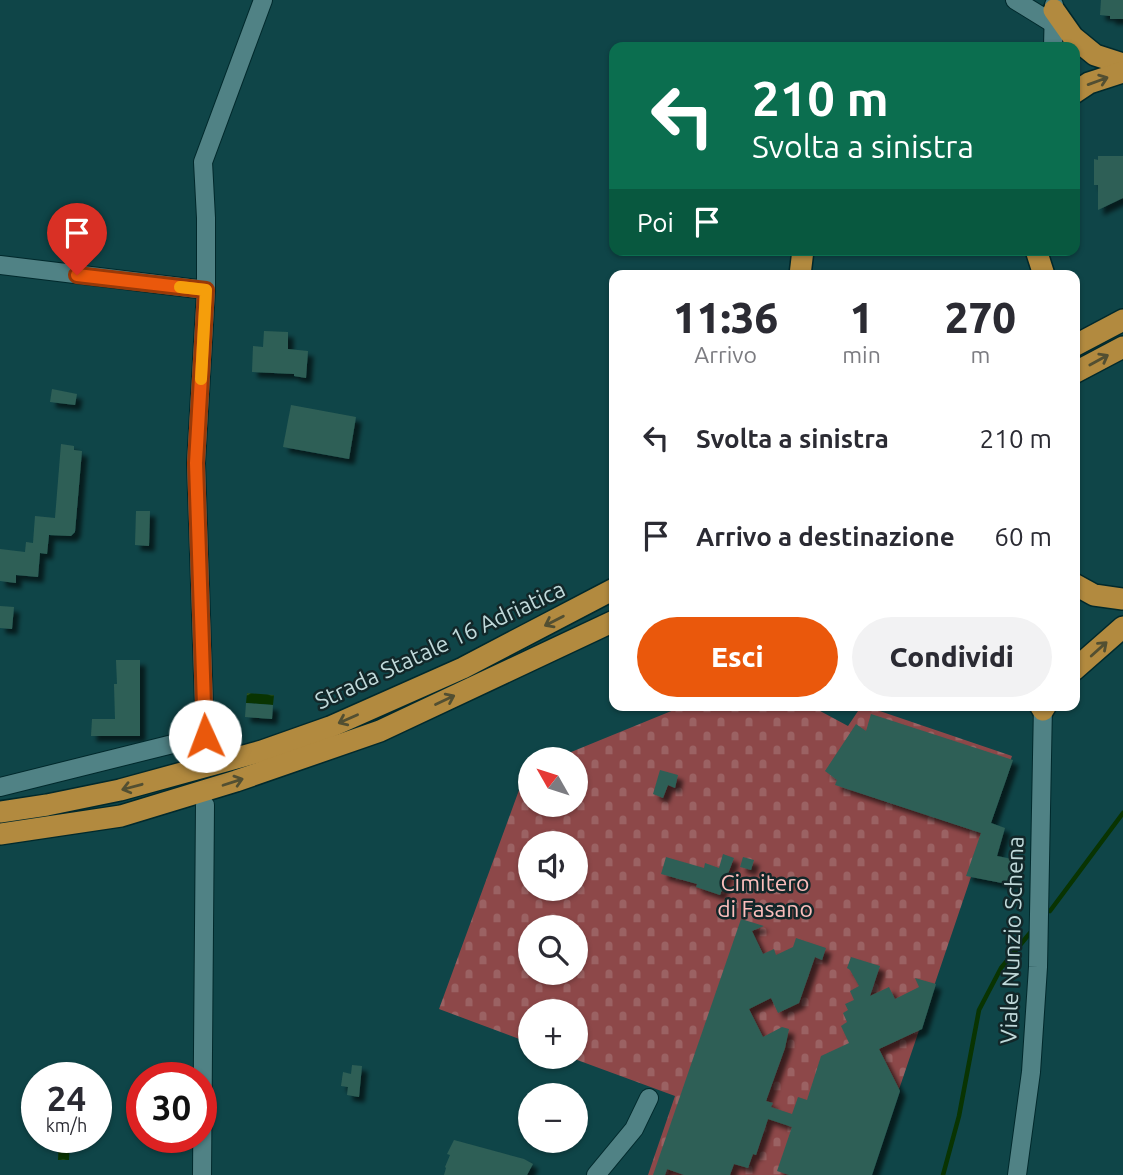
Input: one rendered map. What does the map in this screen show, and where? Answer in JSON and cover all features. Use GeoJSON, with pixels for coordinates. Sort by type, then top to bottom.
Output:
{"type":"FeatureCollection","features":[{"type":"Feature","properties":{"kind":"highway"},"geometry":{"type":"LineString","coordinates":[[1054,11],[1079,42]]}},
{"type":"Feature","properties":{"kind":"highway"},"geometry":{"type":"LineString","coordinates":[[1080,43],[1095,55],[1123,64]]}},
{"type":"Feature","properties":{"kind":"highway"},"geometry":{"type":"LineString","coordinates":[[1080,89],[1089,83],[1123,72]]}},
{"type":"Feature","properties":{"kind":"highway"},"geometry":{"type":"LineString","coordinates":[[1080,342],[1123,320]]}},
{"type":"Feature","properties":{"kind":"highway"},"geometry":{"type":"LineString","coordinates":[[1080,370],[1123,347]]}},
{"type":"Feature","properties":{"kind":"highway"},"geometry":{"type":"LineString","coordinates":[[1080,587],[1094,595],[1123,599]]}},
{"type":"Feature","properties":{"kind":"highway","name":"Strada Statale 16 Adriatica"},"geometry":{"type":"LineString","coordinates":[[0,812],[120,790],[262,751],[330,727],[463,668],[609,592]]}},
{"type":"Feature","properties":{"kind":"highway","name":"Strada Statale 16 Adriatica"},"geometry":{"type":"LineString","coordinates":[[0,834],[121,816],[236,781],[367,736],[609,623]]}},
{"type":"Feature","properties":{"kind":"highway"},"geometry":{"type":"LineString","coordinates":[[1080,665],[1123,627]]}},
{"type":"Feature","properties":{"kind":"street"},"geometry":{"type":"LineString","coordinates":[[0,787],[205,736],[196,463],[206,290],[204,162],[263,0]]}},
{"type":"Feature","properties":{"kind":"street"},"geometry":{"type":"LineString","coordinates":[[1015,0],[1054,11],[1053,42]]}},
{"type":"Feature","properties":{"kind":"street"},"geometry":{"type":"LineString","coordinates":[[0,265],[206,290]]}},
{"type":"Feature","properties":{"kind":"street","name":"Viale Nunzio Schena"},"geometry":{"type":"LineString","coordinates":[[1017,1175],[1031,1072],[1038,967],[1043,711]]}},
{"type":"Feature","properties":{"kind":"street"},"geometry":{"type":"LineString","coordinates":[[202,1175],[205,805]]}},
{"type":"Feature","properties":{"kind":"street"},"geometry":{"type":"LineString","coordinates":[[596,1175],[634,1129],[649,1098]]}},
{"type":"Feature","properties":{"kind":"green space","name":"Cimitero di Fasano"},"geometry":{"type":"Polygon","coordinates":[[[671,711],[820,711],[848,726],[858,711],[880,711],[1012,756],[870,1175],[648,1175],[675,1096],[588,1064],[588,999],[518,999],[518,1039],[439,1009],[518,793],[518,817],[588,817],[588,747],[583,747],[671,711]]]}},
{"type":"Feature","properties":{"kind":"water"},"geometry":{"type":"Polygon","coordinates":[[[247,693],[274,695],[273,705],[246,703],[247,693]]]}},
{"type":"Feature","properties":{"kind":"water"},"geometry":{"type":"Polygon","coordinates":[[[58,1153],[69,1153],[69,1160],[58,1160],[58,1153]]]}},
{"type":"Feature","properties":{"kind":"building"},"geometry":{"type":"Polygon","coordinates":[[[1101,0],[1123,0],[1123,19],[1110,19],[1110,16],[1100,15],[1101,0]]]}},
{"type":"Feature","properties":{"kind":"building"},"geometry":{"type":"Polygon","coordinates":[[[1098,156],[1123,156],[1123,198],[1098,210],[1094,159],[1098,160],[1098,156]]]}},
{"type":"Feature","properties":{"kind":"building"},"geometry":{"type":"Polygon","coordinates":[[[264,331],[288,332],[288,349],[308,351],[306,378],[294,374],[252,372],[253,346],[263,347],[264,331]]]}},
{"type":"Feature","properties":{"kind":"building"},"geometry":{"type":"Polygon","coordinates":[[[52,389],[77,394],[75,405],[50,402],[52,389]]]}},
{"type":"Feature","properties":{"kind":"building"},"geometry":{"type":"Polygon","coordinates":[[[291,405],[356,417],[349,459],[283,447],[291,405]]]}},
{"type":"Feature","properties":{"kind":"building"},"geometry":{"type":"Polygon","coordinates":[[[61,444],[74,446],[74,450],[82,451],[75,532],[71,536],[49,535],[47,554],[40,553],[38,577],[16,575],[16,583],[0,581],[0,549],[25,552],[26,542],[33,543],[35,516],[55,518],[61,444]]]}},
{"type":"Feature","properties":{"kind":"building"},"geometry":{"type":"Polygon","coordinates":[[[136,511],[150,511],[149,546],[135,545],[136,511]]]}},
{"type":"Feature","properties":{"kind":"building"},"geometry":{"type":"Polygon","coordinates":[[[0,606],[14,607],[12,629],[0,628],[0,606]]]}},
{"type":"Feature","properties":{"kind":"building"},"geometry":{"type":"Polygon","coordinates":[[[116,660],[140,660],[140,736],[91,736],[92,719],[115,719],[116,660]]]}},
{"type":"Feature","properties":{"kind":"building"},"geometry":{"type":"Polygon","coordinates":[[[246,703],[273,705],[272,719],[245,717],[246,703]]]}},
{"type":"Feature","properties":{"kind":"building"},"geometry":{"type":"Polygon","coordinates":[[[871,714],[1013,760],[991,823],[1005,828],[997,856],[1017,860],[1012,885],[966,876],[981,833],[835,785],[837,780],[825,771],[856,724],[866,731],[871,714]]]}},
{"type":"Feature","properties":{"kind":"building"},"geometry":{"type":"Polygon","coordinates":[[[660,770],[678,775],[675,788],[668,785],[663,798],[653,794],[660,770]]]}},
{"type":"Feature","properties":{"kind":"building"},"geometry":{"type":"Polygon","coordinates":[[[723,854],[734,858],[720,895],[696,887],[697,884],[661,874],[666,857],[704,868],[705,863],[719,868],[723,854]]]}},
{"type":"Feature","properties":{"kind":"building"},"geometry":{"type":"Polygon","coordinates":[[[743,857],[754,860],[751,870],[740,867],[743,857]]]}},
{"type":"Feature","properties":{"kind":"building"},"geometry":{"type":"Polygon","coordinates":[[[741,919],[764,926],[752,931],[763,954],[774,949],[776,955],[793,947],[796,938],[826,948],[822,960],[815,957],[799,1003],[778,1013],[771,998],[749,1009],[763,1037],[782,1027],[789,1029],[766,1101],[773,1103],[771,1107],[792,1114],[798,1097],[807,1100],[821,1056],[849,1043],[841,1026],[847,1022],[843,1013],[848,1010],[845,1004],[854,1000],[850,991],[859,986],[847,968],[851,957],[880,966],[870,996],[889,987],[895,999],[919,987],[915,978],[936,984],[922,1029],[879,1049],[900,1091],[872,1175],[789,1175],[777,1171],[792,1127],[768,1119],[756,1155],[753,1154],[748,1168],[734,1164],[730,1175],[684,1175],[667,1169],[665,1175],[653,1175],[741,919]]]}},
{"type":"Feature","properties":{"kind":"building"},"geometry":{"type":"Polygon","coordinates":[[[352,1065],[362,1066],[359,1097],[347,1095],[348,1087],[341,1086],[343,1072],[351,1074],[352,1065]]]}},
{"type":"Feature","properties":{"kind":"building"},"geometry":{"type":"Polygon","coordinates":[[[454,1140],[524,1159],[533,1164],[527,1175],[444,1175],[450,1155],[447,1154],[454,1140]]]}},
{"type":"Feature","properties":{"kind":"waterway"},"geometry":{"type":"LineString","coordinates":[[1050,911],[1123,813]]}},
{"type":"Feature","properties":{"kind":"waterway"},"geometry":{"type":"LineString","coordinates":[[943,1175],[959,1116],[979,1010],[1001,968],[1030,933]]}},
{"type":"Feature","properties":{"kind":"tunnel"},"geometry":{"type":"LineString","coordinates":[[205,736],[205,802]]}},
{"type":"Feature","properties":{"kind":"slow traffic"},"geometry":{"type":"LineString","coordinates":[[180,287],[206,290],[201,379]]}},
{"type":"Feature","properties":{"kind":"route"},"geometry":{"type":"LineString","coordinates":[[77,275],[206,290],[196,463],[205,736]]}}]}
